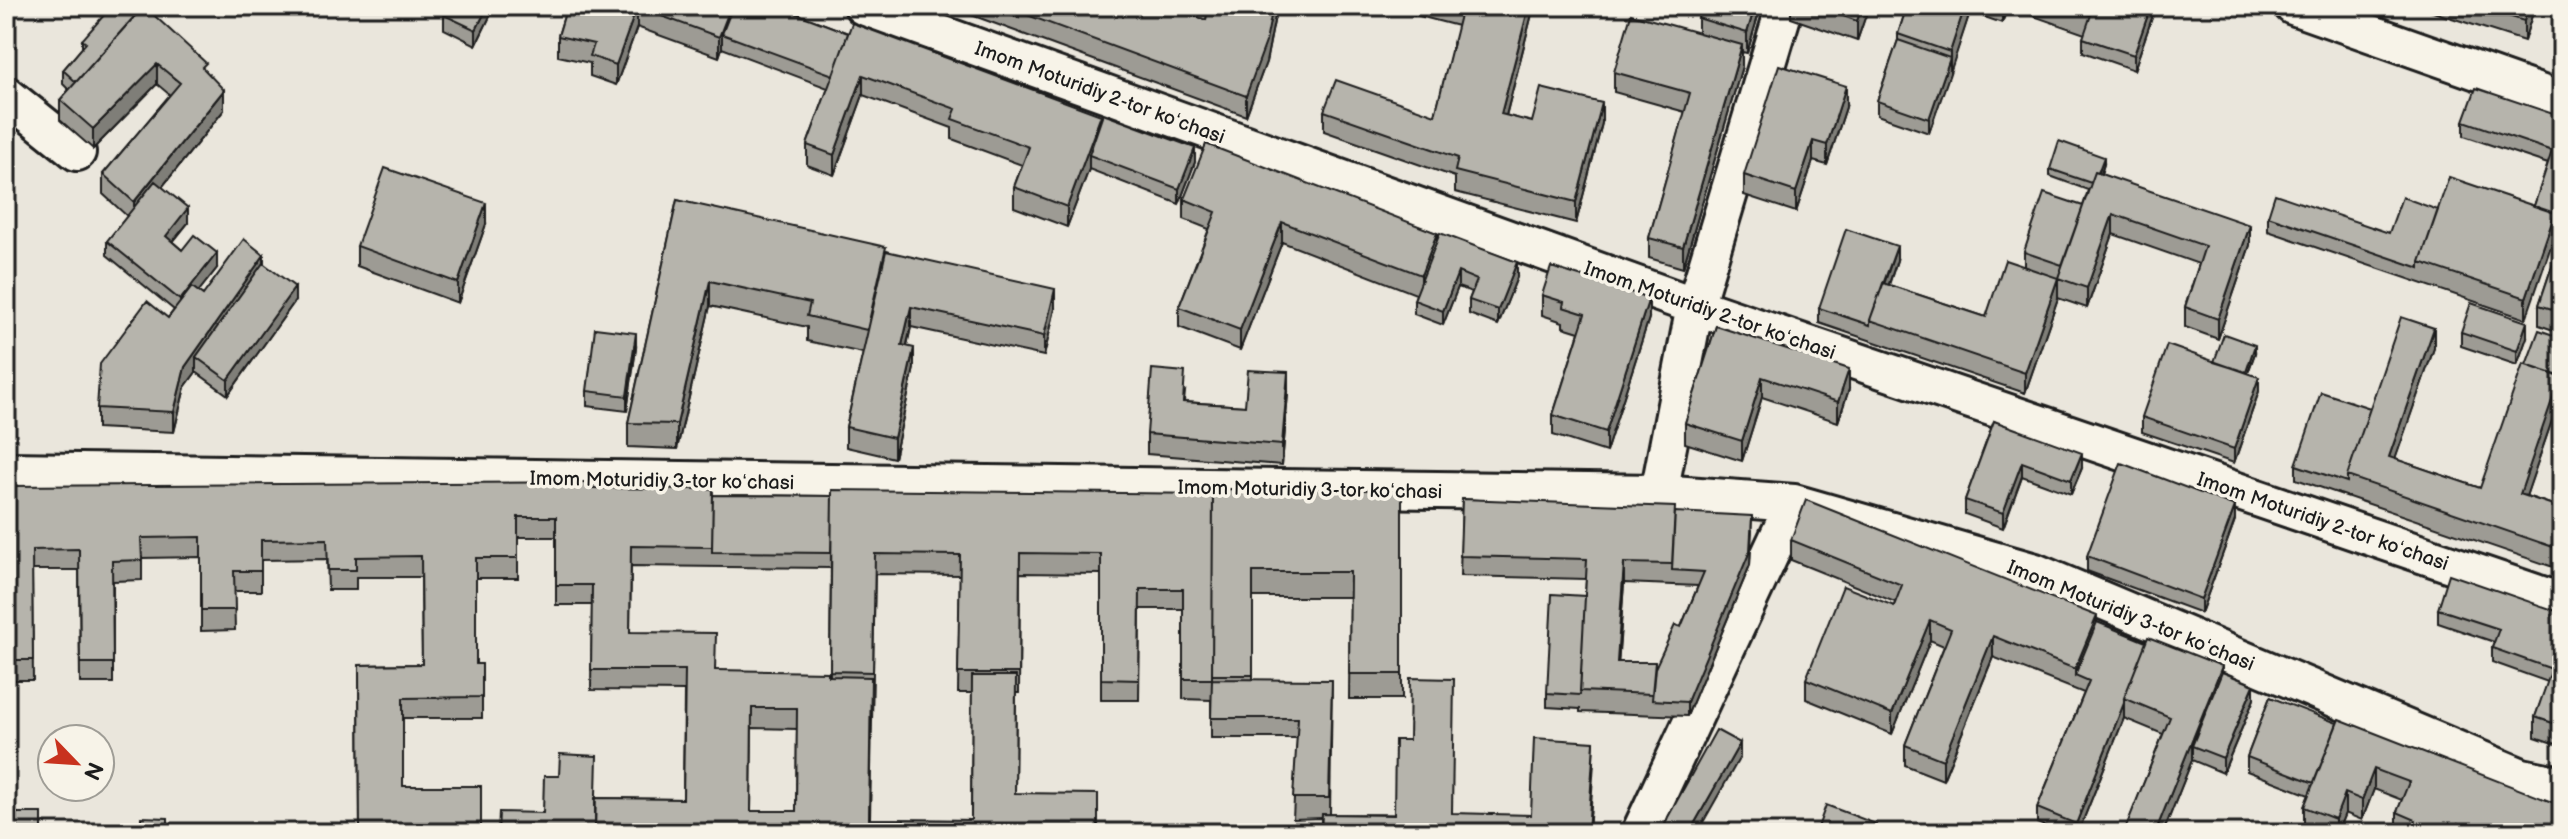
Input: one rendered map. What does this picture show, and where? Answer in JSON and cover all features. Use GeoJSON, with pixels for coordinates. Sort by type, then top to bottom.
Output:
{"type":"FeatureCollection","features":[{"type":"Feature","properties":{"kind":"street","name":"Imom Moturidiy 2-tor koʻchasi"},"geometry":{"type":"LineString","coordinates":[[863,6],[1695,306],[2562,602]]}},
{"type":"Feature","properties":{"kind":"street"},"geometry":{"type":"LineString","coordinates":[[1659,493],[1695,306],[1785,6]]}},
{"type":"Feature","properties":{"kind":"street"},"geometry":{"type":"LineString","coordinates":[[2293,6],[2562,101]]}},
{"type":"Feature","properties":{"kind":"street"},"geometry":{"type":"LineString","coordinates":[[6,95],[77,152]]}},
{"type":"Feature","properties":{"kind":"street","name":"Imom Moturidiy 3-tor koʻchasi"},"geometry":{"type":"LineString","coordinates":[[6,471],[1659,493],[1794,503],[2035,572],[2522,777],[2562,785]]}},
{"type":"Feature","properties":{"kind":"street"},"geometry":{"type":"LineString","coordinates":[[1640,833],[1794,503]]}},
{"type":"Feature","properties":{"kind":"building"},"geometry":{"type":"Polygon","coordinates":[[[112,6],[138,6],[141,9],[76,82],[63,70],[86,43],[82,40],[112,6]]]}},
{"type":"Feature","properties":{"kind":"building"},"geometry":{"type":"Polygon","coordinates":[[[144,6],[206,63],[202,67],[224,90],[134,202],[103,174],[180,83],[157,64],[93,129],[60,100],[144,6]]]}},
{"type":"Feature","properties":{"kind":"building"},"geometry":{"type":"Polygon","coordinates":[[[449,6],[488,6],[476,30],[444,15],[449,6]]]}},
{"type":"Feature","properties":{"kind":"building"},"geometry":{"type":"Polygon","coordinates":[[[567,6],[731,6],[719,37],[637,7],[616,65],[590,56],[594,44],[558,36],[567,6]]]}},
{"type":"Feature","properties":{"kind":"building"},"geometry":{"type":"Polygon","coordinates":[[[733,6],[777,6],[848,33],[833,75],[722,34],[733,6]]]}},
{"type":"Feature","properties":{"kind":"building"},"geometry":{"type":"Polygon","coordinates":[[[986,6],[1021,6],[1019,18],[986,6]]]}},
{"type":"Feature","properties":{"kind":"building"},"geometry":{"type":"Polygon","coordinates":[[[1021,6],[1174,6],[1206,20],[1209,6],[1273,6],[1266,42],[1246,96],[1019,12],[1021,6]]]}},
{"type":"Feature","properties":{"kind":"building"},"geometry":{"type":"Polygon","coordinates":[[[1457,6],[1529,6],[1501,114],[1532,122],[1541,88],[1602,103],[1576,202],[1455,171],[1458,158],[1324,111],[1336,80],[1435,115],[1462,7],[1457,6]]]}},
{"type":"Feature","properties":{"kind":"building"},"geometry":{"type":"Polygon","coordinates":[[[1701,6],[1755,6],[1747,33],[1698,18],[1701,6]]]}},
{"type":"Feature","properties":{"kind":"building"},"geometry":{"type":"Polygon","coordinates":[[[1815,6],[1862,6],[1857,21],[1815,6]]]}},
{"type":"Feature","properties":{"kind":"building"},"geometry":{"type":"Polygon","coordinates":[[[1907,6],[1965,6],[1950,52],[1898,34],[1907,6]]]}},
{"type":"Feature","properties":{"kind":"building"},"geometry":{"type":"Polygon","coordinates":[[[2062,6],[2092,6],[2089,15],[2062,6]]]}},
{"type":"Feature","properties":{"kind":"building"},"geometry":{"type":"Polygon","coordinates":[[[2094,6],[2151,6],[2134,55],[2083,38],[2094,6]]]}},
{"type":"Feature","properties":{"kind":"building"},"geometry":{"type":"Polygon","coordinates":[[[2477,6],[2529,6],[2524,21],[2477,6]]]}},
{"type":"Feature","properties":{"kind":"building"},"geometry":{"type":"Polygon","coordinates":[[[1631,14],[1742,45],[1683,247],[1649,238],[1690,93],[1614,72],[1631,14]]]}},
{"type":"Feature","properties":{"kind":"building"},"geometry":{"type":"Polygon","coordinates":[[[852,23],[1101,115],[1067,207],[1014,187],[1029,147],[952,119],[956,109],[863,75],[834,155],[807,145],[852,23]]]}},
{"type":"Feature","properties":{"kind":"building"},"geometry":{"type":"Polygon","coordinates":[[[1898,40],[1950,58],[1929,119],[1877,101],[1898,40]]]}},
{"type":"Feature","properties":{"kind":"building"},"geometry":{"type":"Polygon","coordinates":[[[1779,65],[1846,86],[1827,145],[1813,141],[1796,192],[1744,175],[1779,65]]]}},
{"type":"Feature","properties":{"kind":"building"},"geometry":{"type":"Polygon","coordinates":[[[2476,88],[2562,117],[2562,199],[2555,219],[2555,213],[2534,206],[2552,151],[2464,121],[2476,88]]]}},
{"type":"Feature","properties":{"kind":"building"},"geometry":{"type":"Polygon","coordinates":[[[1103,114],[1195,148],[1179,189],[1089,155],[1103,114]]]}},
{"type":"Feature","properties":{"kind":"building"},"geometry":{"type":"Polygon","coordinates":[[[2059,141],[2104,157],[2091,183],[2050,169],[2059,141]]]}},
{"type":"Feature","properties":{"kind":"building"},"geometry":{"type":"Polygon","coordinates":[[[1206,144],[1437,233],[1421,275],[1282,222],[1240,330],[1179,307],[1216,212],[1184,199],[1206,144]]]}},
{"type":"Feature","properties":{"kind":"building"},"geometry":{"type":"Polygon","coordinates":[[[385,168],[486,203],[458,283],[357,246],[385,168]]]}},
{"type":"Feature","properties":{"kind":"building"},"geometry":{"type":"Polygon","coordinates":[[[2095,172],[2250,225],[2218,319],[2185,307],[2205,246],[2113,214],[2087,288],[2058,278],[2095,172]]]}},
{"type":"Feature","properties":{"kind":"building"},"geometry":{"type":"Polygon","coordinates":[[[2449,177],[2555,213],[2526,298],[2420,262],[2449,177]]]}},
{"type":"Feature","properties":{"kind":"building"},"geometry":{"type":"Polygon","coordinates":[[[155,181],[188,208],[166,236],[182,250],[194,235],[217,253],[180,300],[107,241],[155,181]]]}},
{"type":"Feature","properties":{"kind":"building"},"geometry":{"type":"Polygon","coordinates":[[[2044,193],[2083,206],[2062,265],[2024,252],[2044,193]]]}},
{"type":"Feature","properties":{"kind":"building"},"geometry":{"type":"Polygon","coordinates":[[[2275,194],[2389,233],[2402,197],[2438,210],[2420,268],[2268,216],[2275,194]]]}},
{"type":"Feature","properties":{"kind":"building"},"geometry":{"type":"Polygon","coordinates":[[[677,200],[886,247],[867,330],[807,316],[810,303],[710,281],[677,424],[628,423],[677,200]]]}},
{"type":"Feature","properties":{"kind":"building"},"geometry":{"type":"Polygon","coordinates":[[[1846,229],[1897,246],[1870,325],[1819,308],[1846,229]]]}},
{"type":"Feature","properties":{"kind":"building"},"geometry":{"type":"Polygon","coordinates":[[[1440,233],[1517,262],[1498,310],[1469,300],[1477,280],[1458,272],[1443,311],[1414,300],[1440,233]]]}},
{"type":"Feature","properties":{"kind":"building"},"geometry":{"type":"Polygon","coordinates":[[[2562,236],[2562,312],[2539,305],[2562,236]]]}},
{"type":"Feature","properties":{"kind":"building"},"geometry":{"type":"Polygon","coordinates":[[[244,239],[264,255],[185,367],[174,412],[97,408],[100,364],[147,301],[168,318],[192,287],[203,295],[244,239]]]}},
{"type":"Feature","properties":{"kind":"building"},"geometry":{"type":"Polygon","coordinates":[[[886,251],[1055,289],[1044,336],[911,307],[902,345],[914,348],[894,438],[846,427],[886,251]]]}},
{"type":"Feature","properties":{"kind":"building"},"geometry":{"type":"Polygon","coordinates":[[[2005,260],[2058,278],[2025,373],[1870,320],[1883,283],[1986,317],[2005,260]]]}},
{"type":"Feature","properties":{"kind":"building"},"geometry":{"type":"Polygon","coordinates":[[[263,263],[295,287],[228,380],[196,357],[263,263]]]}},
{"type":"Feature","properties":{"kind":"building"},"geometry":{"type":"Polygon","coordinates":[[[1551,267],[1649,298],[1606,432],[1553,415],[1585,314],[1563,307],[1564,302],[1542,295],[1551,267]]]}},
{"type":"Feature","properties":{"kind":"building"},"geometry":{"type":"Polygon","coordinates":[[[2471,303],[2527,322],[2517,351],[2461,332],[2471,303]]]}},
{"type":"Feature","properties":{"kind":"building"},"geometry":{"type":"Polygon","coordinates":[[[2401,317],[2434,328],[2389,457],[2480,488],[2523,364],[2560,377],[2520,494],[2562,508],[2562,550],[2347,476],[2401,317]]]}},
{"type":"Feature","properties":{"kind":"building"},"geometry":{"type":"Polygon","coordinates":[[[1716,326],[1849,369],[1838,402],[1762,377],[1742,441],[1685,423],[1716,326]]]}},
{"type":"Feature","properties":{"kind":"building"},"geometry":{"type":"Polygon","coordinates":[[[595,328],[636,333],[627,396],[587,391],[595,328]]]}},
{"type":"Feature","properties":{"kind":"building"},"geometry":{"type":"Polygon","coordinates":[[[2539,330],[2562,338],[2559,376],[2526,365],[2539,330]]]}},
{"type":"Feature","properties":{"kind":"building"},"geometry":{"type":"Polygon","coordinates":[[[2224,334],[2255,345],[2246,372],[2214,362],[2224,334]]]}},
{"type":"Feature","properties":{"kind":"building"},"geometry":{"type":"Polygon","coordinates":[[[2167,345],[2259,377],[2234,449],[2142,417],[2167,345]]]}},
{"type":"Feature","properties":{"kind":"building"},"geometry":{"type":"Polygon","coordinates":[[[1152,369],[1185,372],[1183,402],[1245,406],[1248,370],[1288,372],[1282,445],[1147,434],[1152,369]]]}},
{"type":"Feature","properties":{"kind":"building"},"geometry":{"type":"Polygon","coordinates":[[[2321,392],[2370,408],[2347,482],[2296,465],[2321,392]]]}},
{"type":"Feature","properties":{"kind":"building"},"geometry":{"type":"Polygon","coordinates":[[[1994,421],[2082,453],[2071,480],[2022,462],[2003,513],[1965,500],[1994,421]]]}},
{"type":"Feature","properties":{"kind":"building"},"geometry":{"type":"Polygon","coordinates":[[[2121,463],[2235,506],[2201,599],[2087,556],[2121,463]]]}},
{"type":"Feature","properties":{"kind":"building"},"geometry":{"type":"Polygon","coordinates":[[[594,482],[593,488],[713,489],[712,547],[631,546],[630,632],[716,633],[715,670],[828,672],[828,676],[871,677],[869,819],[971,820],[972,676],[1016,676],[1015,793],[1098,794],[1098,833],[595,833],[595,798],[683,799],[685,670],[591,670],[592,585],[556,585],[556,517],[518,517],[518,558],[476,558],[476,664],[482,664],[482,697],[403,698],[403,786],[481,786],[481,833],[360,833],[359,665],[422,664],[421,556],[356,557],[356,570],[328,570],[327,539],[261,540],[261,571],[234,571],[235,610],[201,610],[201,537],[141,538],[142,560],[112,561],[113,663],[80,663],[79,549],[32,550],[33,660],[6,660],[6,486],[594,482]],[[752,708],[751,811],[796,811],[797,708],[752,708]]]}},
{"type":"Feature","properties":{"kind":"building"},"geometry":{"type":"Polygon","coordinates":[[[1213,489],[1402,490],[1402,674],[1349,674],[1350,572],[1253,572],[1253,675],[1212,675],[1213,489]]]}},
{"type":"Feature","properties":{"kind":"building"},"geometry":{"type":"Polygon","coordinates":[[[832,490],[1213,494],[1212,679],[1183,679],[1183,589],[1140,589],[1139,680],[1101,679],[1101,554],[1020,553],[1019,673],[958,673],[960,555],[875,554],[873,672],[830,671],[832,490]]]}},
{"type":"Feature","properties":{"kind":"building"},"geometry":{"type":"Polygon","coordinates":[[[713,495],[832,496],[831,553],[712,552],[713,495]]]}},
{"type":"Feature","properties":{"kind":"building"},"geometry":{"type":"Polygon","coordinates":[[[1462,499],[1675,507],[1672,564],[1624,563],[1617,662],[1655,662],[1652,694],[1580,691],[1587,559],[1460,556],[1462,499]]]}},
{"type":"Feature","properties":{"kind":"building"},"geometry":{"type":"Polygon","coordinates":[[[1806,500],[2097,616],[2075,669],[1993,636],[1943,760],[1905,745],[1951,629],[1930,620],[1892,714],[1806,679],[1843,586],[1894,606],[1902,585],[1791,540],[1806,500]]]}},
{"type":"Feature","properties":{"kind":"building"},"geometry":{"type":"Polygon","coordinates":[[[1675,512],[1752,516],[1750,551],[1687,702],[1652,700],[1655,668],[1675,625],[1681,627],[1704,572],[1672,570],[1675,512]]]}},
{"type":"Feature","properties":{"kind":"building"},"geometry":{"type":"Polygon","coordinates":[[[2449,574],[2562,613],[2562,640],[2552,669],[2492,648],[2499,629],[2438,609],[2449,574]]]}},
{"type":"Feature","properties":{"kind":"building"},"geometry":{"type":"Polygon","coordinates":[[[1552,594],[1585,596],[1580,695],[1547,693],[1552,594]]]}},
{"type":"Feature","properties":{"kind":"building"},"geometry":{"type":"Polygon","coordinates":[[[2097,622],[2146,642],[2076,824],[2037,808],[2089,681],[2075,675],[2097,622]]]}},
{"type":"Feature","properties":{"kind":"building"},"geometry":{"type":"Polygon","coordinates":[[[2148,637],[2222,666],[2155,833],[2125,833],[2170,717],[2124,698],[2148,637]]]}},
{"type":"Feature","properties":{"kind":"building"},"geometry":{"type":"Polygon","coordinates":[[[2562,640],[2562,726],[2535,717],[2562,640]]]}},
{"type":"Feature","properties":{"kind":"building"},"geometry":{"type":"Polygon","coordinates":[[[2222,672],[2254,685],[2223,758],[2192,746],[2222,672]]]}},
{"type":"Feature","properties":{"kind":"building"},"geometry":{"type":"Polygon","coordinates":[[[1410,678],[1454,679],[1452,813],[1531,815],[1534,738],[1594,742],[1588,833],[1321,833],[1322,814],[1394,815],[1395,740],[1409,740],[1410,678]]]}},
{"type":"Feature","properties":{"kind":"building"},"geometry":{"type":"Polygon","coordinates":[[[1212,679],[1332,680],[1329,798],[1293,798],[1298,718],[1211,718],[1212,679]]]}},
{"type":"Feature","properties":{"kind":"building"},"geometry":{"type":"Polygon","coordinates":[[[2270,697],[2337,723],[2314,783],[2247,757],[2270,697]]]}},
{"type":"Feature","properties":{"kind":"building"},"geometry":{"type":"Polygon","coordinates":[[[2339,719],[2562,806],[2562,833],[2485,833],[2458,823],[2454,833],[2411,833],[2416,820],[2397,812],[2409,782],[2374,769],[2362,800],[2345,793],[2335,819],[2304,807],[2339,719]]]}},
{"type":"Feature","properties":{"kind":"building"},"geometry":{"type":"Polygon","coordinates":[[[1716,730],[1740,743],[1693,826],[1712,833],[1662,833],[1668,817],[1716,730]]]}},
{"type":"Feature","properties":{"kind":"building"},"geometry":{"type":"Polygon","coordinates":[[[560,754],[597,756],[595,833],[498,833],[499,812],[543,813],[544,776],[559,776],[560,754]]]}},
{"type":"Feature","properties":{"kind":"building"},"geometry":{"type":"Polygon","coordinates":[[[1826,805],[1876,824],[1873,833],[1816,833],[1826,805]]]}},
{"type":"Feature","properties":{"kind":"building"},"geometry":{"type":"Polygon","coordinates":[[[6,813],[42,813],[42,833],[6,833],[6,813]]]}},
{"type":"Feature","properties":{"kind":"building"},"geometry":{"type":"Polygon","coordinates":[[[141,817],[168,818],[168,833],[141,833],[141,817]]]}},
{"type":"Feature","properties":{"kind":"building"},"geometry":{"type":"Polygon","coordinates":[[[1254,829],[1295,830],[1295,833],[1253,833],[1254,829]]]}}]}
